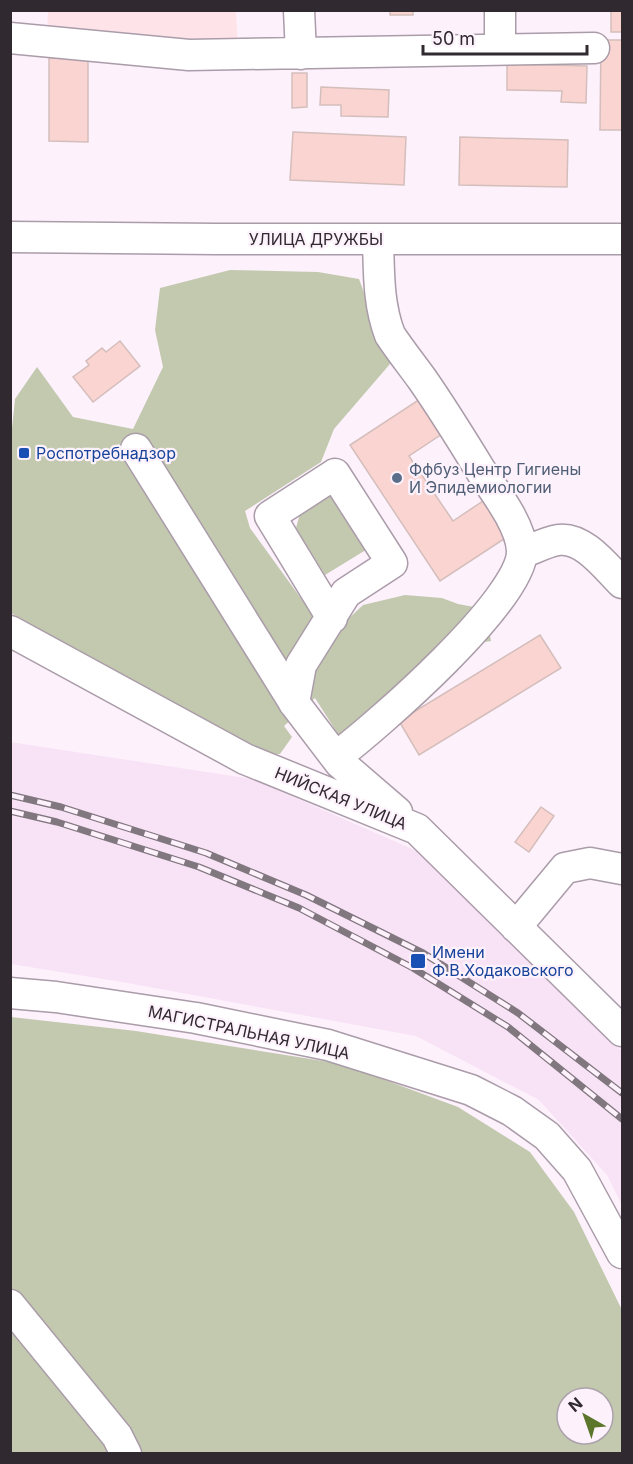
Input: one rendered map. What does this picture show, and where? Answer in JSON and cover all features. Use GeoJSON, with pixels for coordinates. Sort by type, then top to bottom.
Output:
{"type":"FeatureCollection","features":[{"type":"Feature","properties":{"kind":"street"},"geometry":{"type":"LineString","coordinates":[[299,10],[301,54]]}},
{"type":"Feature","properties":{"kind":"street"},"geometry":{"type":"LineString","coordinates":[[500,10],[500,49]]}},
{"type":"Feature","properties":{"kind":"street"},"geometry":{"type":"LineString","coordinates":[[10,38],[189,55],[594,48]]}},
{"type":"Feature","properties":{"kind":"street","name":"УЛИЦА ДРУЖБЫ"},"geometry":{"type":"LineString","coordinates":[[10,237],[622,239]]}},
{"type":"Feature","properties":{"kind":"street"},"geometry":{"type":"LineString","coordinates":[[336,757],[364,736],[428,677],[495,606],[516,574],[522,554],[514,524],[492,487],[390,335],[380,300],[378,239]]}},
{"type":"Feature","properties":{"kind":"street"},"geometry":{"type":"LineString","coordinates":[[136,449],[294,703],[336,757],[417,829]]}},
{"type":"Feature","properties":{"kind":"street"},"geometry":{"type":"LineString","coordinates":[[294,703],[302,665],[332,618],[346,593],[392,563],[335,474],[270,516],[332,618]]}},
{"type":"Feature","properties":{"kind":"street"},"geometry":{"type":"LineString","coordinates":[[522,554],[558,540],[572,541],[583,546],[622,583]]}},
{"type":"Feature","properties":{"kind":"street","name":"НИЙСКАЯ УЛИЦА"},"geometry":{"type":"LineString","coordinates":[[10,631],[245,759],[417,829],[622,1031]]}},
{"type":"Feature","properties":{"kind":"street"},"geometry":{"type":"LineString","coordinates":[[516,927],[565,868],[590,863],[622,869]]}},
{"type":"Feature","properties":{"kind":"street","name":"МАГИСТРАЛЬНАЯ УЛИЦА"},"geometry":{"type":"LineString","coordinates":[[10,993],[56,997],[184,1016],[251,1029],[328,1046],[471,1090],[512,1111],[547,1136],[577,1170],[622,1253]]}},
{"type":"Feature","properties":{"kind":"street"},"geometry":{"type":"LineString","coordinates":[[10,1305],[117,1436],[126,1454]]}},
{"type":"Feature","properties":{"kind":"shaded area"},"geometry":{"type":"Polygon","coordinates":[[[48,11],[236,11],[238,50],[47,31],[48,11]]]}},
{"type":"Feature","properties":{"kind":"shaded area"},"geometry":{"type":"Polygon","coordinates":[[[10,742],[252,779],[419,852],[622,1051],[622,1205],[607,1175],[539,1100],[416,1036],[11,964],[10,742]]]}},
{"type":"Feature","properties":{"kind":"green space"},"geometry":{"type":"Polygon","coordinates":[[[230,270],[318,272],[359,279],[390,364],[334,429],[321,462],[245,511],[250,528],[329,637],[363,605],[405,595],[442,598],[458,604],[485,609],[491,641],[444,649],[343,742],[315,698],[284,726],[292,737],[280,754],[262,754],[11,613],[11,438],[15,399],[37,367],[73,417],[133,429],[163,367],[155,330],[160,288],[230,270]]]}},
{"type":"Feature","properties":{"kind":"green space"},"geometry":{"type":"Polygon","coordinates":[[[330,488],[369,548],[325,575],[296,528],[302,506],[330,488]]]}},
{"type":"Feature","properties":{"kind":"green space"},"geometry":{"type":"Polygon","coordinates":[[[11,1017],[136,1031],[342,1064],[458,1107],[530,1152],[574,1212],[622,1310],[622,1453],[11,1454],[11,1017]]]}},
{"type":"Feature","properties":{"kind":"building"},"geometry":{"type":"Polygon","coordinates":[[[390,10],[413,10],[413,15],[390,15],[390,10]]]}},
{"type":"Feature","properties":{"kind":"building"},"geometry":{"type":"Polygon","coordinates":[[[611,11],[622,11],[622,32],[611,32],[611,11]]]}},
{"type":"Feature","properties":{"kind":"building"},"geometry":{"type":"Polygon","coordinates":[[[601,40],[622,40],[622,130],[600,130],[601,40]]]}},
{"type":"Feature","properties":{"kind":"building"},"geometry":{"type":"Polygon","coordinates":[[[49,58],[88,58],[88,142],[49,141],[49,58]]]}},
{"type":"Feature","properties":{"kind":"building"},"geometry":{"type":"Polygon","coordinates":[[[507,64],[587,66],[586,103],[561,102],[562,91],[507,90],[507,64]]]}},
{"type":"Feature","properties":{"kind":"building"},"geometry":{"type":"Polygon","coordinates":[[[292,73],[307,73],[307,107],[292,108],[292,73]]]}},
{"type":"Feature","properties":{"kind":"building"},"geometry":{"type":"Polygon","coordinates":[[[321,87],[389,90],[388,117],[341,116],[341,105],[320,105],[321,87]]]}},
{"type":"Feature","properties":{"kind":"building"},"geometry":{"type":"Polygon","coordinates":[[[293,132],[406,137],[404,185],[290,180],[293,132]]]}},
{"type":"Feature","properties":{"kind":"building"},"geometry":{"type":"Polygon","coordinates":[[[460,137],[568,140],[567,187],[459,185],[460,137]]]}},
{"type":"Feature","properties":{"kind":"building"},"geometry":{"type":"Polygon","coordinates":[[[120,341],[140,366],[93,402],[73,377],[89,365],[86,361],[102,348],[106,352],[120,341]]]}},
{"type":"Feature","properties":{"kind":"building","name":"Ффбуз Центр Гигиены И Эпидемиологии"},"geometry":{"type":"Polygon","coordinates":[[[420,399],[442,434],[409,456],[453,521],[486,499],[510,535],[440,581],[350,445],[420,399]]]}},
{"type":"Feature","properties":{"kind":"building"},"geometry":{"type":"Polygon","coordinates":[[[540,635],[561,668],[419,755],[399,721],[540,635]]]}},
{"type":"Feature","properties":{"kind":"building"},"geometry":{"type":"Polygon","coordinates":[[[541,807],[554,816],[529,852],[515,842],[541,807]]]}},
{"type":"Feature","properties":{"kind":"railway"},"geometry":{"type":"LineString","coordinates":[[10,795],[61,807],[206,853],[306,895],[423,953],[518,1013],[622,1093]]}},
{"type":"Feature","properties":{"kind":"railway"},"geometry":{"type":"LineString","coordinates":[[10,811],[57,822],[199,867],[299,908],[413,968],[508,1027],[622,1119]]}},
{"type":"Feature","properties":{"kind":"place","name":"Роспотребнадзор"},"geometry":{"type":"Point","coordinates":[24,453]}},
{"type":"Feature","properties":{"kind":"place","name":"Ффбуз Центр Гигиены И Эпидемиологии"},"geometry":{"type":"Point","coordinates":[397,478]}},
{"type":"Feature","properties":{"kind":"place","name":"Имени Ф.В.Ходаковского"},"geometry":{"type":"Point","coordinates":[418,961]}}]}
